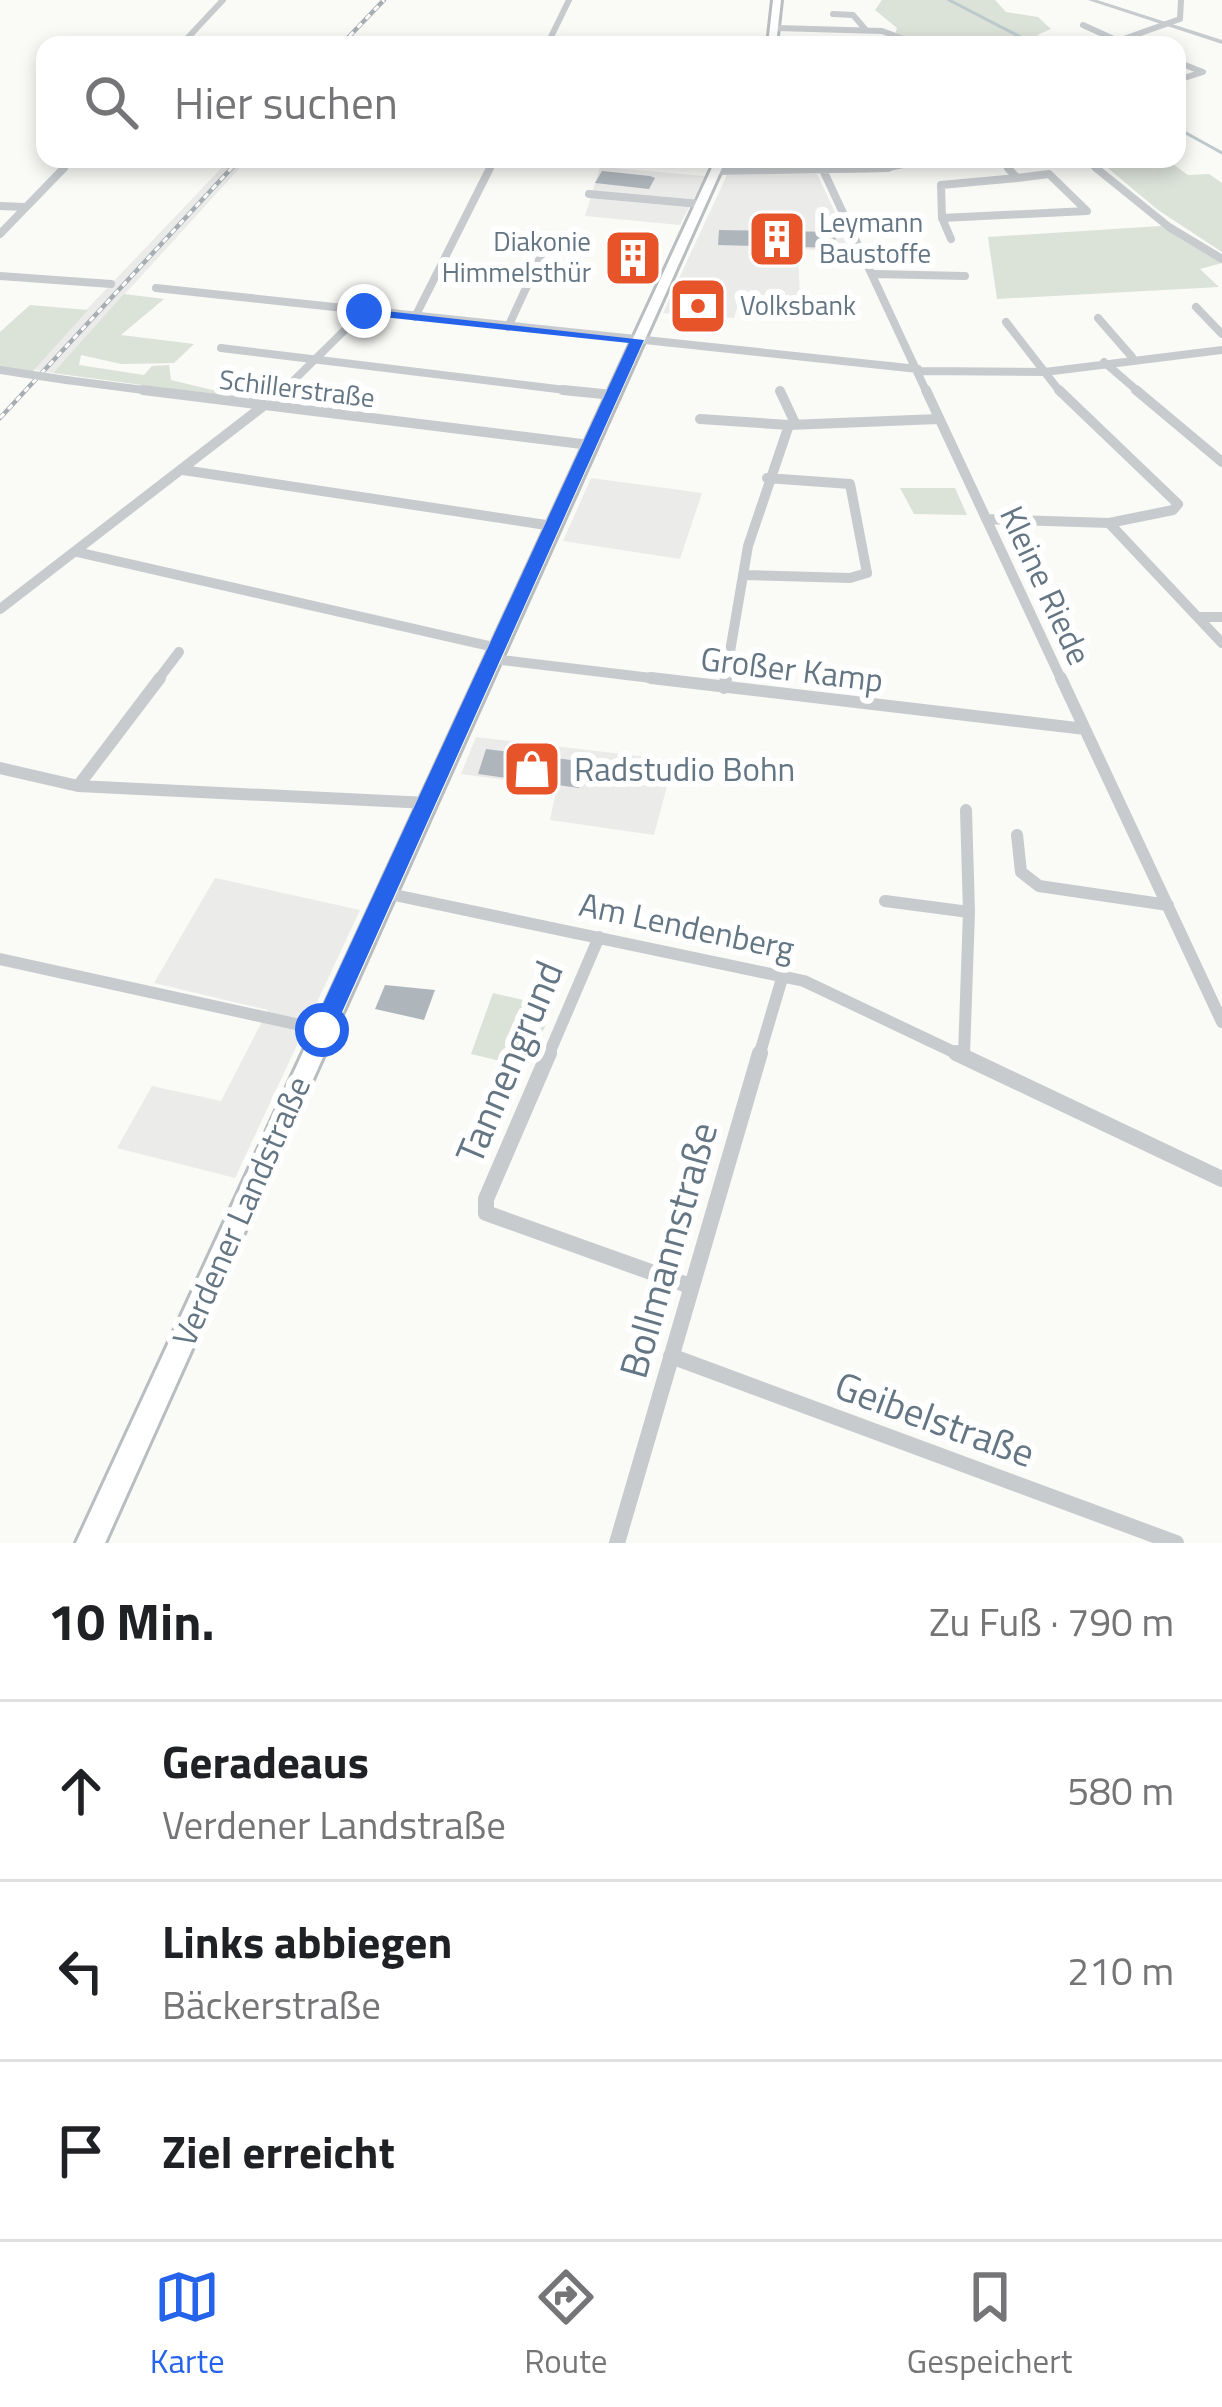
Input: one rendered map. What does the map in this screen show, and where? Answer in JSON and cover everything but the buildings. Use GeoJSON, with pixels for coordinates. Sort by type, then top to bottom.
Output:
{"type":"FeatureCollection","features":[{"type":"Feature","properties":{"kind":"main road"},"geometry":{"type":"LineString","coordinates":[[775,36],[777,0]]}},
{"type":"Feature","properties":{"kind":"main road","name":"Verdener Landstraße"},"geometry":{"type":"LineString","coordinates":[[90,1543],[717,168]]}},
{"type":"Feature","properties":{"kind":"street"},"geometry":{"type":"LineString","coordinates":[[189,36],[223,0]]}},
{"type":"Feature","properties":{"kind":"street"},"geometry":{"type":"LineString","coordinates":[[552,36],[569,0]]}},
{"type":"Feature","properties":{"kind":"street"},"geometry":{"type":"LineString","coordinates":[[1091,0],[1222,42]]}},
{"type":"Feature","properties":{"kind":"street"},"geometry":{"type":"LineString","coordinates":[[1131,36],[1180,19],[1180,0]]}},
{"type":"Feature","properties":{"kind":"street"},"geometry":{"type":"LineString","coordinates":[[833,14],[853,15],[866,30]]}},
{"type":"Feature","properties":{"kind":"street"},"geometry":{"type":"LineString","coordinates":[[1082,25],[1108,36]]}},
{"type":"Feature","properties":{"kind":"street"},"geometry":{"type":"LineString","coordinates":[[777,28],[866,30],[903,36]]}},
{"type":"Feature","properties":{"kind":"street"},"geometry":{"type":"LineString","coordinates":[[1186,66],[1203,73],[1186,77]]}},
{"type":"Feature","properties":{"kind":"street"},"geometry":{"type":"LineString","coordinates":[[0,234],[64,168]]}},
{"type":"Feature","properties":{"kind":"street"},"geometry":{"type":"LineString","coordinates":[[415,317],[490,168]]}},
{"type":"Feature","properties":{"kind":"street"},"geometry":{"type":"LineString","coordinates":[[781,168],[879,168]]}},
{"type":"Feature","properties":{"kind":"street"},"geometry":{"type":"LineString","coordinates":[[1008,168],[1017,178]]}},
{"type":"Feature","properties":{"kind":"street"},"geometry":{"type":"LineString","coordinates":[[1095,168],[1169,227],[1222,259]]}},
{"type":"Feature","properties":{"kind":"street","name":"Kleine Riede"},"geometry":{"type":"LineString","coordinates":[[823,170],[1084,729],[1215,992],[1222,1022]]}},
{"type":"Feature","properties":{"kind":"street"},"geometry":{"type":"LineString","coordinates":[[942,218],[1087,211],[1048,175],[941,185],[942,218],[951,239]]}},
{"type":"Feature","properties":{"kind":"street"},"geometry":{"type":"LineString","coordinates":[[589,194],[700,204]]}},
{"type":"Feature","properties":{"kind":"street"},"geometry":{"type":"LineString","coordinates":[[0,206],[25,207]]}},
{"type":"Feature","properties":{"kind":"street"},"geometry":{"type":"LineString","coordinates":[[508,327],[545,247]]}},
{"type":"Feature","properties":{"kind":"street"},"geometry":{"type":"LineString","coordinates":[[874,274],[965,276]]}},
{"type":"Feature","properties":{"kind":"street"},"geometry":{"type":"LineString","coordinates":[[0,276],[111,284]]}},
{"type":"Feature","properties":{"kind":"street"},"geometry":{"type":"LineString","coordinates":[[156,288],[918,370],[1045,372],[1132,357],[1222,350]]}},
{"type":"Feature","properties":{"kind":"street"},"geometry":{"type":"LineString","coordinates":[[1196,307],[1222,334]]}},
{"type":"Feature","properties":{"kind":"street"},"geometry":{"type":"LineString","coordinates":[[0,609],[268,407],[364,311]]}},
{"type":"Feature","properties":{"kind":"street"},"geometry":{"type":"LineString","coordinates":[[1098,318],[1132,357]]}},
{"type":"Feature","properties":{"kind":"street"},"geometry":{"type":"LineString","coordinates":[[986,519],[1109,524],[1173,510],[1178,504],[1070,404],[1006,322]]}},
{"type":"Feature","properties":{"kind":"street"},"geometry":{"type":"LineString","coordinates":[[221,348],[236,354],[613,395]]}},
{"type":"Feature","properties":{"kind":"street"},"geometry":{"type":"LineString","coordinates":[[1104,362],[1222,462]]}},
{"type":"Feature","properties":{"kind":"street","name":"Schillerstraße"},"geometry":{"type":"LineString","coordinates":[[0,370],[590,445]]}},
{"type":"Feature","properties":{"kind":"street"},"geometry":{"type":"LineString","coordinates":[[724,688],[767,478],[792,424],[788,398],[780,392]]}},
{"type":"Feature","properties":{"kind":"street"},"geometry":{"type":"LineString","coordinates":[[700,419],[792,424],[938,419]]}},
{"type":"Feature","properties":{"kind":"street"},"geometry":{"type":"LineString","coordinates":[[183,470],[553,526]]}},
{"type":"Feature","properties":{"kind":"street"},"geometry":{"type":"LineString","coordinates":[[745,574],[850,578],[868,573],[850,484],[767,478]]}},
{"type":"Feature","properties":{"kind":"street"},"geometry":{"type":"LineString","coordinates":[[1109,524],[1222,643]]}},
{"type":"Feature","properties":{"kind":"street","name":"Großer Kamp"},"geometry":{"type":"LineString","coordinates":[[76,552],[495,653],[724,688],[1084,729]]}},
{"type":"Feature","properties":{"kind":"street"},"geometry":{"type":"LineString","coordinates":[[1199,617],[1222,617]]}},
{"type":"Feature","properties":{"kind":"street"},"geometry":{"type":"LineString","coordinates":[[78,786],[179,652]]}},
{"type":"Feature","properties":{"kind":"street"},"geometry":{"type":"LineString","coordinates":[[0,767],[40,781],[78,786],[428,802]]}},
{"type":"Feature","properties":{"kind":"street"},"geometry":{"type":"LineString","coordinates":[[964,1055],[969,912],[966,810]]}},
{"type":"Feature","properties":{"kind":"street"},"geometry":{"type":"LineString","coordinates":[[1017,835],[1021,872],[1039,886],[1168,905]]}},
{"type":"Feature","properties":{"kind":"street","name":"Am Lendenberg"},"geometry":{"type":"LineString","coordinates":[[385,893],[783,975],[964,1055],[1222,1179]]}},
{"type":"Feature","properties":{"kind":"street"},"geometry":{"type":"LineString","coordinates":[[885,901],[969,912]]}},
{"type":"Feature","properties":{"kind":"street","name":"Tannengrund"},"geometry":{"type":"LineString","coordinates":[[599,937],[486,1199],[486,1213],[690,1286]]}},
{"type":"Feature","properties":{"kind":"street"},"geometry":{"type":"LineString","coordinates":[[0,959],[322,1030]]}},
{"type":"Feature","properties":{"kind":"street","name":"Bollmannstraße"},"geometry":{"type":"LineString","coordinates":[[617,1543],[783,975]]}},
{"type":"Feature","properties":{"kind":"street","name":"Geibelstraße"},"geometry":{"type":"LineString","coordinates":[[671,1356],[1176,1543]]}},
{"type":"Feature","properties":{"kind":"shaded area"},"geometry":{"type":"Polygon","coordinates":[[[882,0],[995,0],[1006,12],[1038,17],[1051,29],[1040,36],[897,36],[897,28],[875,10],[882,0]]]}},
{"type":"Feature","properties":{"kind":"shaded area"},"geometry":{"type":"Polygon","coordinates":[[[221,168],[240,168],[53,373],[30,369],[221,168]]]}},
{"type":"Feature","properties":{"kind":"shaded area"},"geometry":{"type":"Polygon","coordinates":[[[600,168],[705,176],[680,225],[585,216],[600,168]]]}},
{"type":"Feature","properties":{"kind":"shaded area"},"geometry":{"type":"Polygon","coordinates":[[[1108,168],[1178,168],[1188,175],[1209,174],[1222,183],[1222,252],[1158,210],[1108,168]]]}},
{"type":"Feature","properties":{"kind":"shaded area"},"geometry":{"type":"Polygon","coordinates":[[[817,174],[854,252],[798,249],[800,299],[741,294],[734,318],[663,313],[727,175],[817,174]]]}},
{"type":"Feature","properties":{"kind":"shaded area"},"geometry":{"type":"Polygon","coordinates":[[[1161,226],[1222,263],[1200,269],[1219,287],[997,299],[988,237],[1161,226]]]}},
{"type":"Feature","properties":{"kind":"shaded area"},"geometry":{"type":"Polygon","coordinates":[[[124,294],[164,299],[121,335],[194,344],[174,363],[121,364],[81,355],[79,365],[144,375],[152,366],[169,365],[171,380],[254,400],[53,373],[124,294]]]}},
{"type":"Feature","properties":{"kind":"shaded area"},"geometry":{"type":"Polygon","coordinates":[[[30,305],[88,310],[32,372],[0,368],[0,332],[30,305]]]}},
{"type":"Feature","properties":{"kind":"shaded area"},"geometry":{"type":"Polygon","coordinates":[[[591,478],[702,493],[680,559],[563,541],[591,478]]]}},
{"type":"Feature","properties":{"kind":"shaded area"},"geometry":{"type":"Polygon","coordinates":[[[900,488],[955,488],[967,515],[914,514],[900,488]]]}},
{"type":"Feature","properties":{"kind":"shaded area"},"geometry":{"type":"Polygon","coordinates":[[[476,737],[674,760],[654,835],[550,820],[557,787],[461,774],[476,737]]]}},
{"type":"Feature","properties":{"kind":"shaded area"},"geometry":{"type":"Polygon","coordinates":[[[215,878],[360,910],[235,1178],[117,1148],[152,1086],[221,1101],[268,1010],[154,983],[215,878]]]}},
{"type":"Feature","properties":{"kind":"shaded area"},"geometry":{"type":"Polygon","coordinates":[[[493,993],[554,1007],[526,1067],[471,1054],[493,993]]]}},
{"type":"Feature","properties":{"kind":"waterway"},"geometry":{"type":"LineString","coordinates":[[949,0],[1019,36]]}},
{"type":"Feature","properties":{"kind":"waterway"},"geometry":{"type":"LineString","coordinates":[[1186,133],[1222,153]]}},
{"type":"Feature","properties":{"kind":"railway"},"geometry":{"type":"LineString","coordinates":[[350,36],[384,0]]}},
{"type":"Feature","properties":{"kind":"railway"},"geometry":{"type":"LineString","coordinates":[[0,418],[232,168]]}},
{"type":"Feature","properties":{"kind":"place","name":"Leymann Baustoffe"},"geometry":{"type":"Point","coordinates":[777,239]}},
{"type":"Feature","properties":{"kind":"place","name":"Diakonie Himmelsthür"},"geometry":{"type":"Point","coordinates":[633,258]}},
{"type":"Feature","properties":{"kind":"place","name":"Volksbank"},"geometry":{"type":"Point","coordinates":[698,306]}},
{"type":"Feature","properties":{"kind":"place","name":"Radstudio Bohn"},"geometry":{"type":"Point","coordinates":[532,769]}},
{"type":"Feature","properties":{"kind":"route"},"geometry":{"type":"LineString","coordinates":[[322,1030],[638,340],[364,311]]}}]}
